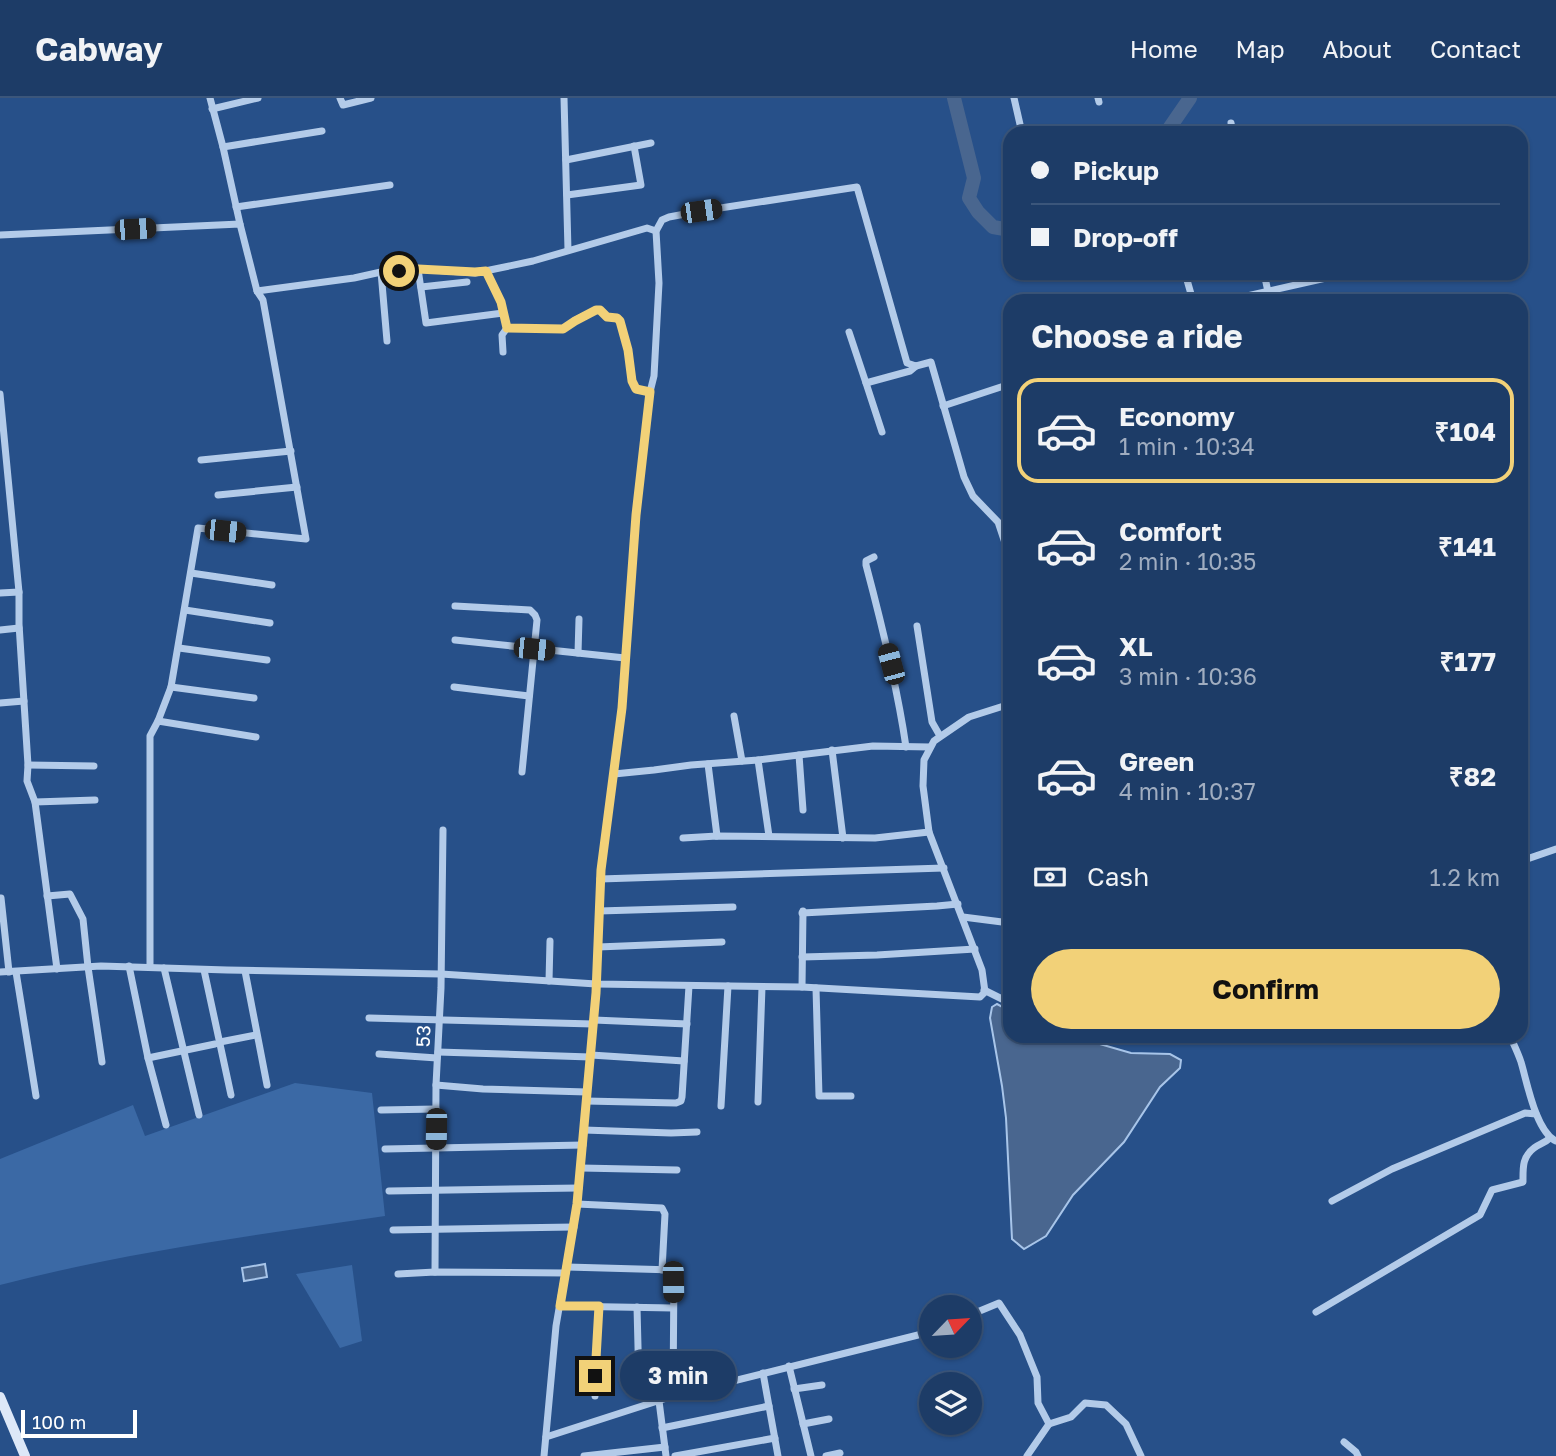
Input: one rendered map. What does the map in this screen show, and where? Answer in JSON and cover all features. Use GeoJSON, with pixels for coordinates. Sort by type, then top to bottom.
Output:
{"type":"FeatureCollection","features":[{"type":"Feature","properties":{"kind":"street"},"geometry":{"type":"LineString","coordinates":[[150,967],[150,736],[171,687],[198,528],[306,539],[263,300],[257,291],[210,98]]}},
{"type":"Feature","properties":{"kind":"street"},"geometry":{"type":"LineString","coordinates":[[212,109],[258,98]]}},
{"type":"Feature","properties":{"kind":"street"},"geometry":{"type":"LineString","coordinates":[[340,98],[343,105],[371,98]]}},
{"type":"Feature","properties":{"kind":"street"},"geometry":{"type":"LineString","coordinates":[[564,98],[568,250]]}},
{"type":"Feature","properties":{"kind":"street"},"geometry":{"type":"LineString","coordinates":[[1014,98],[1020,126]]}},
{"type":"Feature","properties":{"kind":"street"},"geometry":{"type":"LineString","coordinates":[[223,147],[322,131]]}},
{"type":"Feature","properties":{"kind":"street"},"geometry":{"type":"LineString","coordinates":[[566,160],[651,143]]}},
{"type":"Feature","properties":{"kind":"street"},"geometry":{"type":"LineString","coordinates":[[567,195],[641,185],[634,146]]}},
{"type":"Feature","properties":{"kind":"street"},"geometry":{"type":"LineString","coordinates":[[236,206],[390,186]]}},
{"type":"Feature","properties":{"kind":"street"},"geometry":{"type":"LineString","coordinates":[[544,1456],[556,1326],[579,1188],[596,984],[600,878],[622,708],[636,515],[654,376],[659,295],[656,231],[662,220],[701,211],[857,187],[907,363],[916,366]]}},
{"type":"Feature","properties":{"kind":"street"},"geometry":{"type":"LineString","coordinates":[[0,235],[240,224]]}},
{"type":"Feature","properties":{"kind":"street"},"geometry":{"type":"LineString","coordinates":[[257,291],[381,272],[418,269],[486,271],[533,261],[647,228],[656,231]]}},
{"type":"Feature","properties":{"kind":"street"},"geometry":{"type":"LineString","coordinates":[[418,269],[426,323],[503,313]]}},
{"type":"Feature","properties":{"kind":"street"},"geometry":{"type":"LineString","coordinates":[[486,271],[501,302],[507,328]]}},
{"type":"Feature","properties":{"kind":"street"},"geometry":{"type":"LineString","coordinates":[[381,272],[387,341]]}},
{"type":"Feature","properties":{"kind":"street"},"geometry":{"type":"LineString","coordinates":[[1266,280],[1269,294]]}},
{"type":"Feature","properties":{"kind":"street"},"geometry":{"type":"LineString","coordinates":[[1255,294],[1317,280]]}},
{"type":"Feature","properties":{"kind":"street"},"geometry":{"type":"LineString","coordinates":[[421,287],[467,282]]}},
{"type":"Feature","properties":{"kind":"street"},"geometry":{"type":"LineString","coordinates":[[507,328],[563,329],[600,310],[607,317],[620,321],[628,350],[632,381],[636,389],[650,392]]}},
{"type":"Feature","properties":{"kind":"street"},"geometry":{"type":"LineString","coordinates":[[503,352],[502,335],[507,328]]}},
{"type":"Feature","properties":{"kind":"street"},"geometry":{"type":"LineString","coordinates":[[849,332],[882,432]]}},
{"type":"Feature","properties":{"kind":"street"},"geometry":{"type":"LineString","coordinates":[[866,383],[911,371],[916,366],[931,362],[964,477],[973,496],[998,522],[1003,537]]}},
{"type":"Feature","properties":{"kind":"street"},"geometry":{"type":"LineString","coordinates":[[943,406],[1003,386]]}},
{"type":"Feature","properties":{"kind":"street"},"geometry":{"type":"LineString","coordinates":[[0,394],[19,592],[27,781],[35,802],[57,969]]}},
{"type":"Feature","properties":{"kind":"street"},"geometry":{"type":"LineString","coordinates":[[201,460],[290,451]]}},
{"type":"Feature","properties":{"kind":"street"},"geometry":{"type":"LineString","coordinates":[[218,495],[297,487]]}},
{"type":"Feature","properties":{"kind":"street"},"geometry":{"type":"LineString","coordinates":[[874,557],[866,561],[866,565],[883,626],[906,747]]}},
{"type":"Feature","properties":{"kind":"street"},"geometry":{"type":"LineString","coordinates":[[191,573],[272,585]]}},
{"type":"Feature","properties":{"kind":"street"},"geometry":{"type":"LineString","coordinates":[[0,593],[19,592]]}},
{"type":"Feature","properties":{"kind":"street"},"geometry":{"type":"LineString","coordinates":[[454,606],[530,610],[535,615],[537,620],[522,772]]}},
{"type":"Feature","properties":{"kind":"street"},"geometry":{"type":"LineString","coordinates":[[185,610],[270,623]]}},
{"type":"Feature","properties":{"kind":"street"},"geometry":{"type":"LineString","coordinates":[[578,653],[579,619]]}},
{"type":"Feature","properties":{"kind":"street"},"geometry":{"type":"LineString","coordinates":[[918,626],[932,722],[940,736]]}},
{"type":"Feature","properties":{"kind":"street"},"geometry":{"type":"LineString","coordinates":[[0,630],[19,628]]}},
{"type":"Feature","properties":{"kind":"street"},"geometry":{"type":"LineString","coordinates":[[455,640],[625,658]]}},
{"type":"Feature","properties":{"kind":"street"},"geometry":{"type":"LineString","coordinates":[[179,648],[267,660]]}},
{"type":"Feature","properties":{"kind":"street"},"geometry":{"type":"LineString","coordinates":[[171,687],[254,698]]}},
{"type":"Feature","properties":{"kind":"street"},"geometry":{"type":"LineString","coordinates":[[454,687],[529,696]]}},
{"type":"Feature","properties":{"kind":"street"},"geometry":{"type":"LineString","coordinates":[[0,703],[24,701]]}},
{"type":"Feature","properties":{"kind":"street"},"geometry":{"type":"LineString","coordinates":[[982,994],[982,970],[929,832],[923,786],[924,760],[934,741],[940,736],[969,717],[1003,706]]}},
{"type":"Feature","properties":{"kind":"street"},"geometry":{"type":"LineString","coordinates":[[734,716],[742,761]]}},
{"type":"Feature","properties":{"kind":"street"},"geometry":{"type":"LineString","coordinates":[[158,721],[256,737]]}},
{"type":"Feature","properties":{"kind":"street"},"geometry":{"type":"LineString","coordinates":[[614,774],[873,746],[930,747]]}},
{"type":"Feature","properties":{"kind":"street"},"geometry":{"type":"LineString","coordinates":[[832,750],[843,838]]}},
{"type":"Feature","properties":{"kind":"street"},"geometry":{"type":"LineString","coordinates":[[799,755],[803,810]]}},
{"type":"Feature","properties":{"kind":"street"},"geometry":{"type":"LineString","coordinates":[[758,760],[769,836]]}},
{"type":"Feature","properties":{"kind":"street"},"geometry":{"type":"LineString","coordinates":[[708,764],[718,836]]}},
{"type":"Feature","properties":{"kind":"street"},"geometry":{"type":"LineString","coordinates":[[28,765],[94,766]]}},
{"type":"Feature","properties":{"kind":"street"},"geometry":{"type":"LineString","coordinates":[[35,802],[95,800]]}},
{"type":"Feature","properties":{"kind":"street","name":"53"},"geometry":{"type":"LineString","coordinates":[[435,1272],[436,1085],[441,988],[443,830]]}},
{"type":"Feature","properties":{"kind":"street"},"geometry":{"type":"LineString","coordinates":[[683,838],[875,838],[929,832]]}},
{"type":"Feature","properties":{"kind":"street"},"geometry":{"type":"LineString","coordinates":[[1528,859],[1556,849]]}},
{"type":"Feature","properties":{"kind":"street"},"geometry":{"type":"LineString","coordinates":[[600,878],[944,868]]}},
{"type":"Feature","properties":{"kind":"street"},"geometry":{"type":"LineString","coordinates":[[47,896],[70,894],[83,919],[102,1062]]}},
{"type":"Feature","properties":{"kind":"street"},"geometry":{"type":"LineString","coordinates":[[1,898],[8,972],[36,1096]]}},
{"type":"Feature","properties":{"kind":"street"},"geometry":{"type":"LineString","coordinates":[[802,987],[803,911],[958,904]]}},
{"type":"Feature","properties":{"kind":"street"},"geometry":{"type":"LineString","coordinates":[[599,911],[733,907]]}},
{"type":"Feature","properties":{"kind":"street"},"geometry":{"type":"LineString","coordinates":[[963,917],[1003,922]]}},
{"type":"Feature","properties":{"kind":"street"},"geometry":{"type":"LineString","coordinates":[[549,981],[550,941]]}},
{"type":"Feature","properties":{"kind":"street"},"geometry":{"type":"LineString","coordinates":[[598,947],[722,942]]}},
{"type":"Feature","properties":{"kind":"street"},"geometry":{"type":"LineString","coordinates":[[802,957],[975,949]]}},
{"type":"Feature","properties":{"kind":"street"},"geometry":{"type":"LineString","coordinates":[[8,972],[88,967],[150,967],[441,974],[596,984],[802,987],[982,994],[1003,1001]]}},
{"type":"Feature","properties":{"kind":"street"},"geometry":{"type":"LineString","coordinates":[[129,967],[148,1058],[166,1125]]}},
{"type":"Feature","properties":{"kind":"street"},"geometry":{"type":"LineString","coordinates":[[164,968],[199,1115]]}},
{"type":"Feature","properties":{"kind":"street"},"geometry":{"type":"LineString","coordinates":[[204,970],[218,1043],[232,1094]]}},
{"type":"Feature","properties":{"kind":"street"},"geometry":{"type":"LineString","coordinates":[[245,971],[267,1085]]}},
{"type":"Feature","properties":{"kind":"street"},"geometry":{"type":"LineString","coordinates":[[436,1085],[676,1103],[681,1101],[682,1097],[689,986]]}},
{"type":"Feature","properties":{"kind":"street"},"geometry":{"type":"LineString","coordinates":[[721,1106],[728,986]]}},
{"type":"Feature","properties":{"kind":"street"},"geometry":{"type":"LineString","coordinates":[[758,1102],[762,987]]}},
{"type":"Feature","properties":{"kind":"street"},"geometry":{"type":"LineString","coordinates":[[816,988],[818,1096],[851,1096]]}},
{"type":"Feature","properties":{"kind":"street"},"geometry":{"type":"LineString","coordinates":[[369,1018],[687,1024]]}},
{"type":"Feature","properties":{"kind":"street"},"geometry":{"type":"LineString","coordinates":[[148,1058],[256,1035]]}},
{"type":"Feature","properties":{"kind":"street"},"geometry":{"type":"LineString","coordinates":[[1316,1312],[1480,1215],[1492,1189],[1523,1182],[1523,1161],[1534,1148],[1553,1140],[1536,1114],[1513,1043]]}},
{"type":"Feature","properties":{"kind":"street"},"geometry":{"type":"LineString","coordinates":[[379,1054],[590,1056],[684,1061]]}},
{"type":"Feature","properties":{"kind":"street"},"geometry":{"type":"LineString","coordinates":[[381,1110],[436,1110]]}},
{"type":"Feature","properties":{"kind":"street"},"geometry":{"type":"LineString","coordinates":[[1332,1201],[1392,1169],[1525,1113],[1536,1114]]}},
{"type":"Feature","properties":{"kind":"street"},"geometry":{"type":"LineString","coordinates":[[584,1130],[697,1132]]}},
{"type":"Feature","properties":{"kind":"street"},"geometry":{"type":"LineString","coordinates":[[385,1149],[583,1145]]}},
{"type":"Feature","properties":{"kind":"street"},"geometry":{"type":"LineString","coordinates":[[580,1168],[677,1170]]}},
{"type":"Feature","properties":{"kind":"street"},"geometry":{"type":"LineString","coordinates":[[389,1191],[579,1188]]}},
{"type":"Feature","properties":{"kind":"street"},"geometry":{"type":"LineString","coordinates":[[577,1204],[662,1208],[662,1270]]}},
{"type":"Feature","properties":{"kind":"street"},"geometry":{"type":"LineString","coordinates":[[393,1230],[573,1227]]}},
{"type":"Feature","properties":{"kind":"street"},"geometry":{"type":"LineString","coordinates":[[398,1274],[674,1270],[673,1396]]}},
{"type":"Feature","properties":{"kind":"street"},"geometry":{"type":"LineString","coordinates":[[982,1310],[999,1303],[1020,1335],[1037,1377],[1038,1403],[1049,1424]]}},
{"type":"Feature","properties":{"kind":"street"},"geometry":{"type":"LineString","coordinates":[[560,1306],[673,1308]]}},
{"type":"Feature","properties":{"kind":"street"},"geometry":{"type":"LineString","coordinates":[[596,1396],[599,1306]]}},
{"type":"Feature","properties":{"kind":"street"},"geometry":{"type":"LineString","coordinates":[[637,1307],[639,1386]]}},
{"type":"Feature","properties":{"kind":"street"},"geometry":{"type":"LineString","coordinates":[[546,1437],[673,1396],[919,1335]]}},
{"type":"Feature","properties":{"kind":"street"},"geometry":{"type":"LineString","coordinates":[[789,1366],[810,1456]]}},
{"type":"Feature","properties":{"kind":"street"},"geometry":{"type":"LineString","coordinates":[[763,1373],[778,1456]]}},
{"type":"Feature","properties":{"kind":"street"},"geometry":{"type":"LineString","coordinates":[[794,1389],[822,1385]]}},
{"type":"Feature","properties":{"kind":"street"},"geometry":{"type":"LineString","coordinates":[[0,1397],[25,1456]]}},
{"type":"Feature","properties":{"kind":"street"},"geometry":{"type":"LineString","coordinates":[[659,1401],[666,1456]]}},
{"type":"Feature","properties":{"kind":"street"},"geometry":{"type":"LineString","coordinates":[[1027,1456],[1049,1424],[1071,1417],[1085,1403],[1106,1405],[1126,1424],[1141,1456]]}},
{"type":"Feature","properties":{"kind":"street"},"geometry":{"type":"LineString","coordinates":[[662,1428],[769,1406]]}},
{"type":"Feature","properties":{"kind":"street"},"geometry":{"type":"LineString","coordinates":[[803,1424],[829,1419]]}},
{"type":"Feature","properties":{"kind":"street"},"geometry":{"type":"LineString","coordinates":[[675,1456],[775,1438]]}},
{"type":"Feature","properties":{"kind":"street"},"geometry":{"type":"LineString","coordinates":[[1345,1442],[1358,1456]]}},
{"type":"Feature","properties":{"kind":"street"},"geometry":{"type":"LineString","coordinates":[[584,1456],[664,1447]]}},
{"type":"Feature","properties":{"kind":"street"},"geometry":{"type":"LineString","coordinates":[[825,1456],[840,1453]]}},
{"type":"Feature","properties":{"kind":"shaded area"},"geometry":{"type":"Polygon","coordinates":[[[997,1004],[1003,1007],[1003,1043],[1096,1043],[1131,1053],[1170,1054],[1181,1060],[1180,1068],[1160,1087],[1124,1142],[1073,1195],[1046,1236],[1024,1249],[1012,1239],[1006,1118],[990,1018],[992,1007],[997,1004]]]}},
{"type":"Feature","properties":{"kind":"shaded area"},"geometry":{"type":"Polygon","coordinates":[[[295,1083],[372,1093],[385,1216],[143,1254],[0,1285],[0,1159],[133,1105],[145,1136],[295,1083]]]}},
{"type":"Feature","properties":{"kind":"shaded area"},"geometry":{"type":"Polygon","coordinates":[[[265,1264],[267,1277],[244,1281],[242,1268],[265,1264]]]}},
{"type":"Feature","properties":{"kind":"shaded area"},"geometry":{"type":"Polygon","coordinates":[[[352,1265],[362,1341],[340,1348],[296,1274],[352,1265]]]}},
{"type":"Feature","properties":{"kind":"waterway"},"geometry":{"type":"LineString","coordinates":[[954,98],[974,178],[969,198],[993,227],[1003,229]]}},
{"type":"Feature","properties":{"kind":"waterway"},"geometry":{"type":"LineString","coordinates":[[1171,126],[1190,98]]}},
{"type":"Feature","properties":{"kind":"route"},"geometry":{"type":"LineString","coordinates":[[399,271],[486,271],[501,302],[507,328],[563,329],[596,310],[605,313],[607,317],[617,318],[628,350],[632,381],[636,389],[650,392],[636,515],[622,708],[601,870],[596,993],[577,1204],[560,1306],[599,1306],[595,1376]]}}]}
